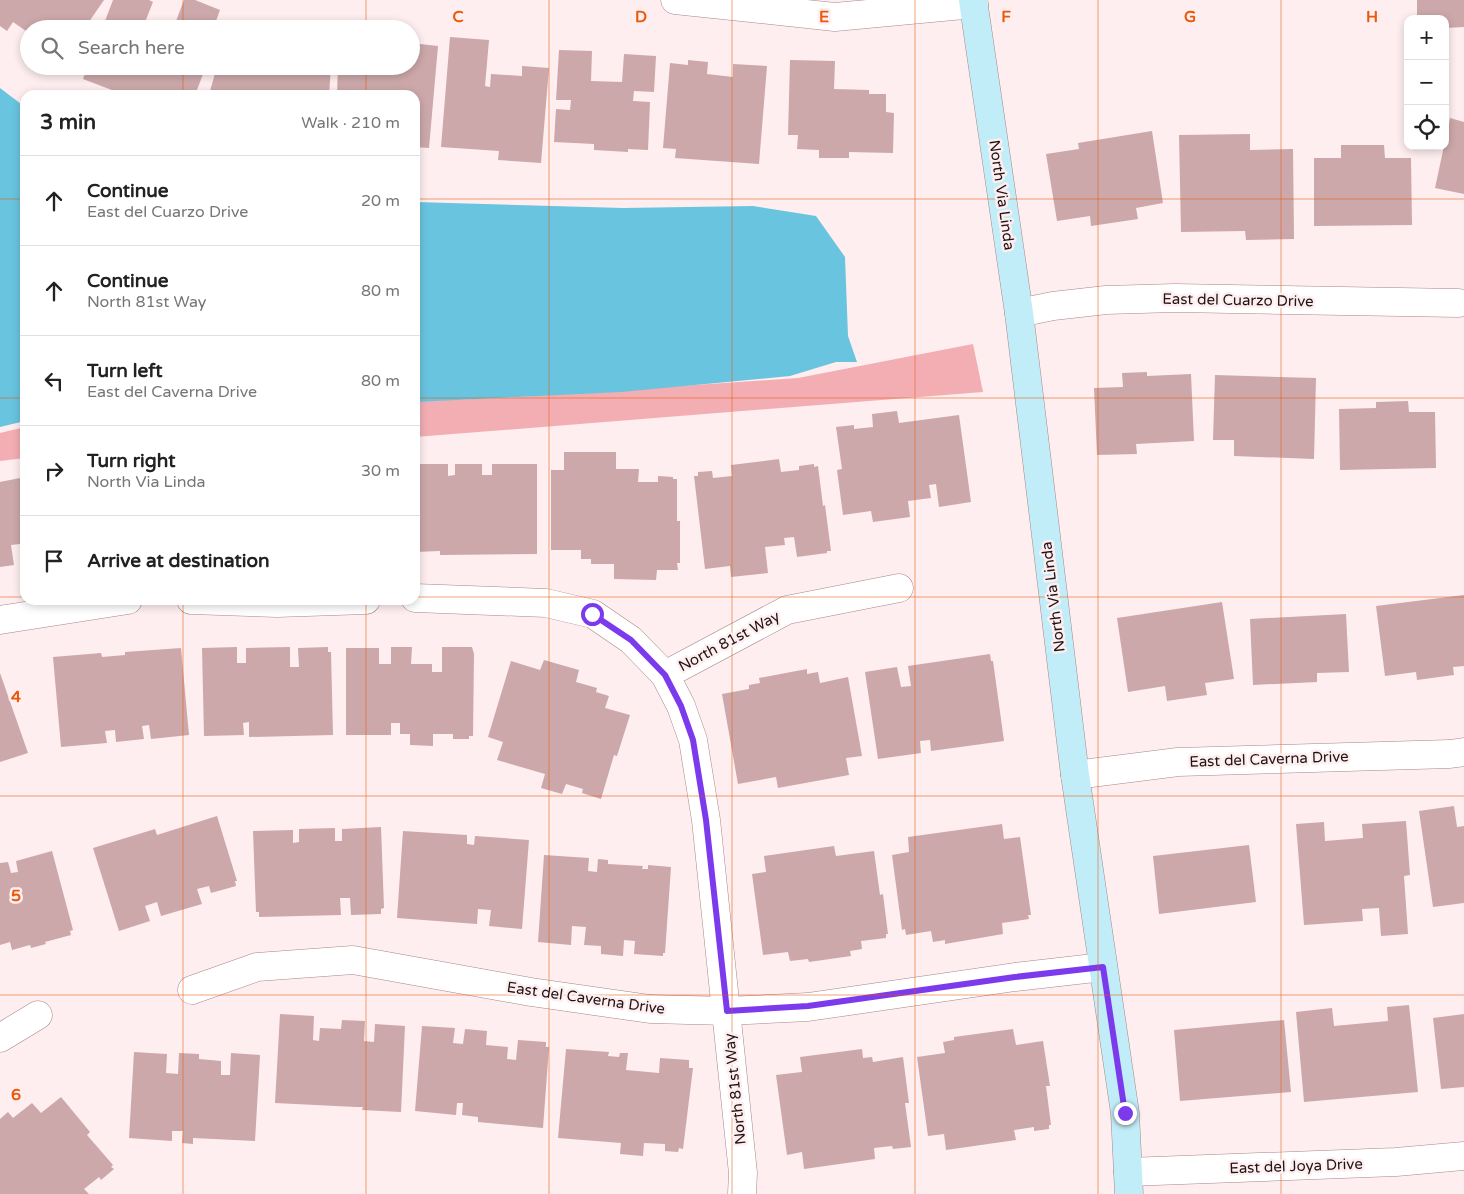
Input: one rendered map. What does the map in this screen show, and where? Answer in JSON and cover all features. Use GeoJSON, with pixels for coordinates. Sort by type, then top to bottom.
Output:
{"type":"FeatureCollection","features":[{"type":"Feature","properties":{"kind":"street"},"geometry":{"type":"LineString","coordinates":[[675,0],[717,2],[835,17],[974,2]]}},
{"type":"Feature","properties":{"kind":"street","name":"North Via Linda"},"geometry":{"type":"LineString","coordinates":[[974,2],[1019,312],[1075,775],[1125,1113],[1129,1183]]}},
{"type":"Feature","properties":{"kind":"street","name":"East del Cuarzo Drive"},"geometry":{"type":"LineString","coordinates":[[1019,312],[1106,300],[1175,298],[1458,303]]}},
{"type":"Feature","properties":{"kind":"street","name":"North 81st Way"},"geometry":{"type":"LineString","coordinates":[[742,1194],[743,1173],[706,820],[693,740],[681,706],[665,675],[787,610],[899,588]]}},
{"type":"Feature","properties":{"kind":"street"},"geometry":{"type":"LineString","coordinates":[[420,598],[546,603],[592,614],[631,640],[665,675]]}},
{"type":"Feature","properties":{"kind":"street"},"geometry":{"type":"LineString","coordinates":[[0,620],[96,605]]}},
{"type":"Feature","properties":{"kind":"street","name":"East del Caverna Drive"},"geometry":{"type":"LineString","coordinates":[[1075,775],[1178,762],[1450,754],[1464,752]]}},
{"type":"Feature","properties":{"kind":"street","name":"East del Caverna Drive"},"geometry":{"type":"LineString","coordinates":[[192,990],[257,967],[353,960],[531,992],[650,1009],[727,1011],[808,1006],[1015,977],[1103,967]]}},
{"type":"Feature","properties":{"kind":"street"},"geometry":{"type":"LineString","coordinates":[[0,1038],[38,1015]]}},
{"type":"Feature","properties":{"kind":"street","name":"East del Joya Drive"},"geometry":{"type":"LineString","coordinates":[[1129,1183],[1464,1156]]}},
{"type":"Feature","properties":{"kind":"shaded area"},"geometry":{"type":"Polygon","coordinates":[[[973,344],[983,392],[420,437],[420,401],[504,398],[798,378],[973,344]]]}},
{"type":"Feature","properties":{"kind":"shaded area"},"geometry":{"type":"Polygon","coordinates":[[[20,428],[20,459],[0,461],[0,433],[20,428]]]}},
{"type":"Feature","properties":{"kind":"water"},"geometry":{"type":"Polygon","coordinates":[[[0,88],[20,103],[20,422],[0,427],[0,88]]]}},
{"type":"Feature","properties":{"kind":"water"},"geometry":{"type":"Polygon","coordinates":[[[420,202],[623,208],[753,206],[816,216],[845,257],[848,336],[857,362],[836,362],[790,376],[621,392],[420,402],[420,202]]]}},
{"type":"Feature","properties":{"kind":"building"},"geometry":{"type":"Polygon","coordinates":[[[0,0],[104,0],[90,20],[20,20],[20,27],[13,22],[7,31],[0,26],[0,0]]]}},
{"type":"Feature","properties":{"kind":"building"},"geometry":{"type":"Polygon","coordinates":[[[113,0],[149,0],[153,2],[146,20],[105,20],[113,0]]]}},
{"type":"Feature","properties":{"kind":"building"},"geometry":{"type":"Polygon","coordinates":[[[184,0],[195,0],[220,10],[216,20],[176,20],[184,0]]]}},
{"type":"Feature","properties":{"kind":"building"},"geometry":{"type":"Polygon","coordinates":[[[1417,0],[1464,0],[1464,27],[1449,28],[1449,15],[1417,15],[1417,0]]]}},
{"type":"Feature","properties":{"kind":"building"},"geometry":{"type":"Polygon","coordinates":[[[450,37],[489,40],[485,86],[490,87],[491,74],[522,76],[522,66],[549,68],[541,163],[498,160],[499,151],[441,147],[450,37]]]}},
{"type":"Feature","properties":{"kind":"building"},"geometry":{"type":"Polygon","coordinates":[[[420,44],[438,46],[429,148],[420,147],[420,90],[337,90],[338,75],[420,75],[420,44]]]}},
{"type":"Feature","properties":{"kind":"building"},"geometry":{"type":"Polygon","coordinates":[[[559,50],[592,51],[591,81],[622,82],[624,54],[656,56],[654,92],[634,91],[633,101],[650,102],[648,150],[628,149],[628,152],[594,150],[594,144],[554,142],[556,109],[570,110],[571,100],[556,100],[559,50]]]}},
{"type":"Feature","properties":{"kind":"building"},"geometry":{"type":"Polygon","coordinates":[[[688,60],[708,62],[707,74],[733,77],[733,64],[767,66],[759,164],[675,158],[676,149],[663,148],[670,63],[688,65],[688,60]]]}},
{"type":"Feature","properties":{"kind":"building"},"geometry":{"type":"Polygon","coordinates":[[[790,60],[835,61],[834,89],[869,90],[869,94],[886,94],[886,112],[894,113],[893,153],[849,152],[849,158],[819,158],[819,150],[797,149],[798,135],[788,135],[790,60]]]}},
{"type":"Feature","properties":{"kind":"building"},"geometry":{"type":"Polygon","coordinates":[[[85,75],[203,75],[197,90],[112,90],[83,79],[85,75]]]}},
{"type":"Feature","properties":{"kind":"building"},"geometry":{"type":"Polygon","coordinates":[[[215,75],[330,75],[329,90],[210,90],[215,75]]]}},
{"type":"Feature","properties":{"kind":"building"},"geometry":{"type":"Polygon","coordinates":[[[1450,118],[1464,122],[1464,194],[1435,188],[1443,150],[1449,150],[1450,118]]]}},
{"type":"Feature","properties":{"kind":"building"},"geometry":{"type":"Polygon","coordinates":[[[1152,131],[1163,203],[1136,208],[1138,219],[1091,226],[1090,216],[1057,221],[1046,154],[1079,149],[1078,143],[1152,131]]]}},
{"type":"Feature","properties":{"kind":"building"},"geometry":{"type":"Polygon","coordinates":[[[1250,134],[1250,150],[1293,149],[1294,239],[1246,240],[1245,231],[1181,232],[1179,135],[1250,134]]]}},
{"type":"Feature","properties":{"kind":"building"},"geometry":{"type":"Polygon","coordinates":[[[1341,145],[1384,145],[1385,158],[1411,158],[1412,225],[1314,226],[1314,158],[1341,158],[1341,145]]]}},
{"type":"Feature","properties":{"kind":"building"},"geometry":{"type":"Polygon","coordinates":[[[1147,372],[1147,376],[1191,374],[1194,441],[1136,444],[1137,454],[1097,455],[1094,388],[1123,387],[1122,373],[1147,372]]]}},
{"type":"Feature","properties":{"kind":"building"},"geometry":{"type":"Polygon","coordinates":[[[1215,375],[1316,378],[1314,459],[1234,456],[1234,440],[1213,440],[1215,375]]]}},
{"type":"Feature","properties":{"kind":"building"},"geometry":{"type":"Polygon","coordinates":[[[1408,401],[1409,412],[1435,412],[1436,468],[1340,470],[1339,409],[1376,408],[1376,402],[1408,401]]]}},
{"type":"Feature","properties":{"kind":"building"},"geometry":{"type":"Polygon","coordinates":[[[897,411],[899,423],[959,415],[971,502],[939,507],[936,484],[929,485],[931,498],[908,501],[910,517],[873,522],[871,511],[843,515],[837,470],[842,469],[836,427],[854,425],[854,429],[873,427],[872,414],[897,411]]]}},
{"type":"Feature","properties":{"kind":"building"},"geometry":{"type":"Polygon","coordinates":[[[564,452],[616,452],[616,469],[639,469],[638,482],[658,482],[658,476],[677,479],[677,521],[680,521],[680,563],[677,563],[678,570],[657,570],[656,580],[614,579],[614,564],[591,564],[591,559],[581,559],[581,550],[551,550],[551,470],[564,470],[564,452]]]}},
{"type":"Feature","properties":{"kind":"building"},"geometry":{"type":"Polygon","coordinates":[[[779,459],[781,472],[799,470],[799,466],[814,464],[814,467],[818,466],[831,551],[797,557],[794,537],[784,538],[785,545],[765,547],[768,573],[731,577],[730,566],[705,569],[694,476],[698,476],[698,472],[712,471],[713,478],[732,476],[731,465],[779,459]]]}},
{"type":"Feature","properties":{"kind":"building"},"geometry":{"type":"Polygon","coordinates":[[[420,464],[448,464],[448,476],[455,475],[455,464],[482,464],[482,475],[492,475],[492,464],[537,464],[537,554],[440,555],[440,551],[420,552],[420,464]]]}},
{"type":"Feature","properties":{"kind":"building"},"geometry":{"type":"Polygon","coordinates":[[[20,478],[20,544],[11,545],[14,565],[0,567],[0,482],[20,478]]]}},
{"type":"Feature","properties":{"kind":"building"},"geometry":{"type":"Polygon","coordinates":[[[1464,595],[1464,666],[1453,667],[1454,675],[1417,680],[1416,672],[1385,676],[1376,606],[1464,595]]]}},
{"type":"Feature","properties":{"kind":"building"},"geometry":{"type":"Polygon","coordinates":[[[1222,602],[1234,679],[1205,683],[1207,695],[1167,701],[1165,686],[1128,692],[1117,618],[1222,602]]]}},
{"type":"Feature","properties":{"kind":"building"},"geometry":{"type":"Polygon","coordinates":[[[1346,614],[1349,672],[1317,673],[1317,682],[1253,685],[1250,619],[1346,614]]]}},
{"type":"Feature","properties":{"kind":"building"},"geometry":{"type":"Polygon","coordinates":[[[237,647],[237,663],[246,663],[246,648],[290,647],[290,667],[299,667],[298,648],[328,647],[328,652],[331,652],[333,735],[249,737],[249,722],[243,723],[244,735],[204,736],[202,648],[237,647]]]}},
{"type":"Feature","properties":{"kind":"building"},"geometry":{"type":"Polygon","coordinates":[[[391,647],[412,647],[411,664],[432,664],[432,672],[442,672],[442,647],[472,647],[474,654],[473,736],[469,736],[469,739],[453,739],[453,734],[433,734],[433,746],[410,745],[410,734],[400,734],[400,723],[391,723],[391,735],[346,735],[346,648],[379,648],[379,664],[391,664],[391,647]]]}},
{"type":"Feature","properties":{"kind":"building"},"geometry":{"type":"Polygon","coordinates":[[[181,648],[189,735],[151,739],[149,725],[142,726],[144,739],[116,742],[115,730],[105,731],[107,743],[61,747],[53,657],[101,653],[102,657],[125,655],[125,652],[181,648]]]}},
{"type":"Feature","properties":{"kind":"building"},"geometry":{"type":"Polygon","coordinates":[[[990,654],[991,661],[993,661],[1004,741],[931,751],[930,740],[920,741],[921,753],[878,759],[865,672],[897,667],[901,687],[911,686],[908,666],[990,654]]]}},
{"type":"Feature","properties":{"kind":"building"},"geometry":{"type":"Polygon","coordinates":[[[544,660],[579,670],[576,682],[597,688],[596,692],[609,696],[605,708],[630,715],[617,756],[614,755],[601,799],[582,793],[583,789],[566,784],[562,794],[541,788],[545,774],[497,760],[503,742],[488,737],[511,661],[540,670],[544,660]]]}},
{"type":"Feature","properties":{"kind":"building"},"geometry":{"type":"Polygon","coordinates":[[[807,669],[807,674],[818,672],[820,683],[848,677],[862,756],[846,758],[849,775],[778,788],[776,777],[738,784],[722,694],[749,689],[749,685],[760,683],[759,678],[807,669]]]}},
{"type":"Feature","properties":{"kind":"building"},"geometry":{"type":"Polygon","coordinates":[[[0,673],[28,753],[0,762],[0,673]]]}},
{"type":"Feature","properties":{"kind":"building"},"geometry":{"type":"Polygon","coordinates":[[[1454,806],[1457,827],[1464,826],[1464,903],[1433,907],[1419,811],[1454,806]]]}},
{"type":"Feature","properties":{"kind":"building"},"geometry":{"type":"Polygon","coordinates":[[[217,816],[237,881],[235,881],[236,886],[211,893],[209,886],[197,889],[202,904],[161,916],[157,902],[145,906],[150,921],[119,931],[93,848],[155,829],[157,835],[217,816]]]}},
{"type":"Feature","properties":{"kind":"building"},"geometry":{"type":"Polygon","coordinates":[[[1406,821],[1410,875],[1404,876],[1408,934],[1381,936],[1379,908],[1362,909],[1363,921],[1304,925],[1296,824],[1324,822],[1325,841],[1363,838],[1362,824],[1406,821]]]}},
{"type":"Feature","properties":{"kind":"building"},"geometry":{"type":"Polygon","coordinates":[[[1002,824],[1004,839],[1020,837],[1031,915],[1028,915],[1029,919],[1002,923],[1003,934],[945,944],[945,940],[933,942],[931,931],[906,935],[905,929],[902,930],[892,855],[909,852],[908,837],[1002,824]]]}},
{"type":"Feature","properties":{"kind":"building"},"geometry":{"type":"Polygon","coordinates":[[[381,827],[384,908],[381,909],[381,914],[351,915],[350,898],[340,898],[341,915],[259,917],[259,912],[256,912],[253,831],[293,830],[293,843],[299,842],[299,829],[335,828],[335,841],[342,841],[342,829],[381,827]]]}},
{"type":"Feature","properties":{"kind":"building"},"geometry":{"type":"Polygon","coordinates":[[[403,831],[467,835],[467,844],[474,845],[475,836],[529,840],[522,929],[489,926],[491,910],[478,909],[477,924],[397,918],[403,831]]]}},
{"type":"Feature","properties":{"kind":"building"},"geometry":{"type":"Polygon","coordinates":[[[1249,845],[1256,902],[1159,914],[1153,856],[1249,845]]]}},
{"type":"Feature","properties":{"kind":"building"},"geometry":{"type":"Polygon","coordinates":[[[834,846],[836,856],[874,851],[880,895],[883,894],[888,934],[886,934],[886,938],[861,941],[862,949],[850,951],[851,956],[809,962],[808,959],[790,961],[788,952],[763,955],[752,874],[766,872],[764,856],[834,846]]]}},
{"type":"Feature","properties":{"kind":"building"},"geometry":{"type":"Polygon","coordinates":[[[52,851],[73,930],[70,931],[71,935],[31,948],[30,945],[12,950],[10,942],[0,945],[0,863],[8,862],[11,873],[18,872],[16,861],[52,851]]]}},
{"type":"Feature","properties":{"kind":"building"},"geometry":{"type":"Polygon","coordinates":[[[544,855],[589,858],[588,871],[597,872],[598,859],[608,860],[608,864],[643,866],[642,869],[648,869],[648,865],[671,867],[665,953],[663,953],[663,956],[634,954],[635,941],[624,940],[623,956],[601,954],[601,946],[584,945],[586,927],[572,926],[571,945],[538,942],[544,855]]]}},
{"type":"Feature","properties":{"kind":"building"},"geometry":{"type":"Polygon","coordinates":[[[1409,1005],[1418,1092],[1304,1102],[1296,1012],[1332,1008],[1334,1026],[1388,1021],[1387,1007],[1409,1005]]]}},
{"type":"Feature","properties":{"kind":"building"},"geometry":{"type":"Polygon","coordinates":[[[280,1014],[314,1016],[313,1040],[319,1041],[320,1028],[341,1029],[342,1020],[365,1021],[364,1041],[374,1042],[375,1024],[405,1026],[401,1112],[362,1110],[363,1107],[275,1103],[280,1014]]]}},
{"type":"Feature","properties":{"kind":"building"},"geometry":{"type":"Polygon","coordinates":[[[1464,1014],[1464,1087],[1441,1089],[1433,1018],[1464,1014]]]}},
{"type":"Feature","properties":{"kind":"building"},"geometry":{"type":"Polygon","coordinates":[[[1284,1020],[1291,1092],[1180,1101],[1174,1030],[1284,1020]]]}},
{"type":"Feature","properties":{"kind":"building"},"geometry":{"type":"Polygon","coordinates":[[[422,1026],[455,1028],[453,1043],[463,1044],[465,1029],[487,1031],[486,1045],[508,1047],[507,1059],[516,1060],[518,1040],[546,1042],[546,1047],[549,1047],[543,1128],[478,1122],[478,1117],[462,1115],[463,1103],[457,1103],[456,1115],[415,1111],[422,1026]]]}},
{"type":"Feature","properties":{"kind":"building"},"geometry":{"type":"Polygon","coordinates":[[[1013,1029],[1016,1045],[1043,1041],[1050,1086],[1046,1086],[1051,1125],[1049,1125],[1049,1129],[1034,1131],[1034,1127],[1014,1130],[1016,1140],[946,1150],[944,1134],[928,1136],[917,1057],[945,1053],[943,1042],[954,1040],[954,1037],[1013,1029]]]}},
{"type":"Feature","properties":{"kind":"building"},"geometry":{"type":"Polygon","coordinates":[[[566,1049],[609,1052],[608,1056],[619,1057],[620,1053],[628,1053],[626,1070],[659,1073],[660,1058],[689,1060],[689,1068],[693,1068],[683,1149],[679,1148],[678,1152],[665,1151],[665,1144],[644,1143],[643,1156],[620,1154],[621,1143],[558,1138],[566,1049]]]}},
{"type":"Feature","properties":{"kind":"building"},"geometry":{"type":"Polygon","coordinates":[[[862,1049],[863,1058],[872,1057],[873,1062],[903,1057],[909,1103],[905,1103],[911,1147],[893,1149],[892,1146],[874,1148],[875,1159],[804,1169],[802,1152],[787,1155],[776,1075],[802,1072],[800,1057],[862,1049]]]}},
{"type":"Feature","properties":{"kind":"building"},"geometry":{"type":"Polygon","coordinates":[[[134,1052],[167,1054],[166,1073],[178,1074],[179,1053],[199,1054],[199,1059],[221,1061],[221,1075],[230,1075],[231,1053],[260,1055],[255,1141],[193,1138],[193,1144],[182,1143],[183,1131],[172,1131],[172,1141],[129,1138],[134,1052]]]}},
{"type":"Feature","properties":{"kind":"building"},"geometry":{"type":"Polygon","coordinates":[[[61,1097],[90,1132],[87,1135],[113,1165],[111,1167],[114,1169],[101,1180],[99,1177],[84,1189],[89,1194],[0,1194],[0,1119],[8,1112],[13,1118],[32,1103],[41,1113],[61,1097]]]}},
{"type":"Feature","properties":{"kind":"route"},"geometry":{"type":"LineString","coordinates":[[592,614],[631,640],[665,675],[681,706],[693,740],[706,820],[727,1011],[808,1006],[1015,977],[1103,967],[1125,1113]]}}]}
